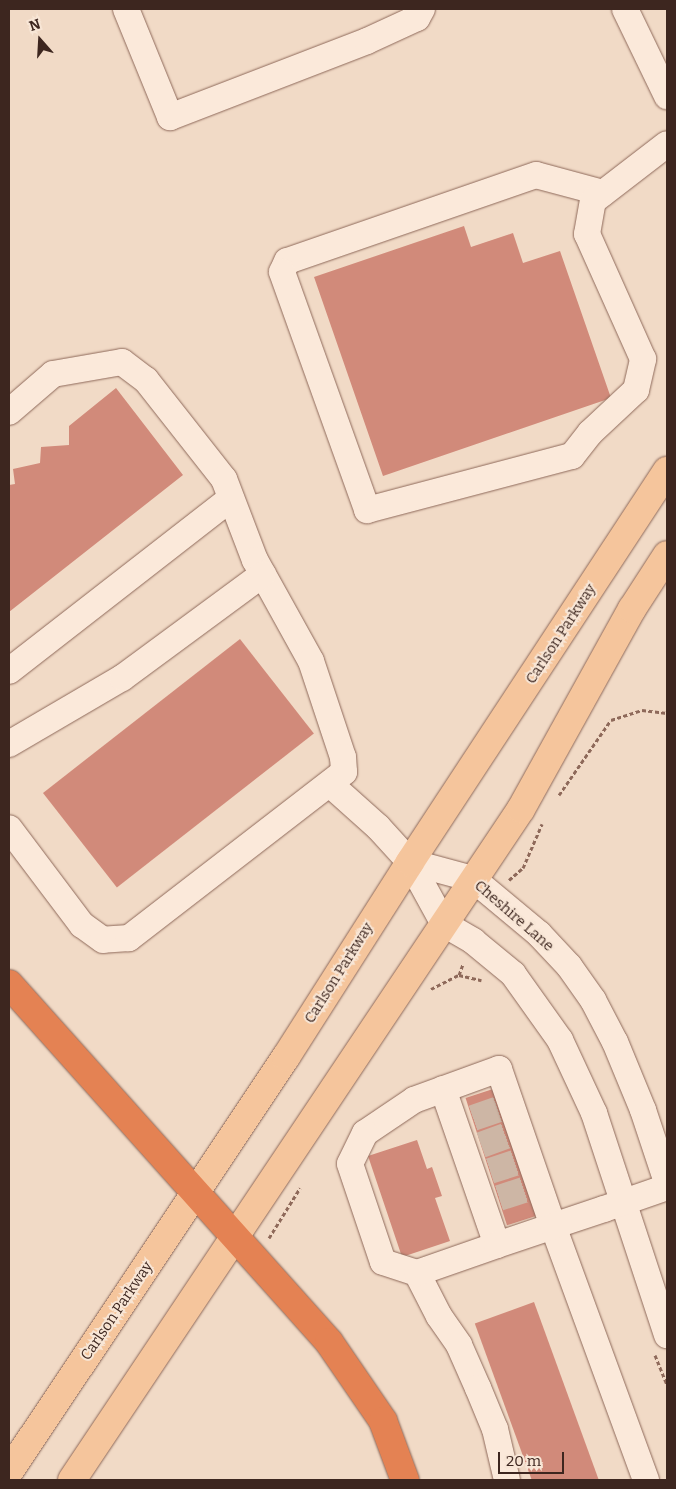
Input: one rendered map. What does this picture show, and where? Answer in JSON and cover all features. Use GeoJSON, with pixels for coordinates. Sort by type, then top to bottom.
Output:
{"type":"FeatureCollection","features":[{"type":"Feature","properties":{"kind":"highway"},"geometry":{"type":"LineString","coordinates":[[9,984],[197,1192],[234,1238],[281,1285],[347,1365],[383,1421],[405,1480]]}},
{"type":"Feature","properties":{"kind":"main road","name":"Carlson Parkway"},"geometry":{"type":"LineString","coordinates":[[9,1472],[197,1192],[410,862],[667,471]]}},
{"type":"Feature","properties":{"kind":"main road"},"geometry":{"type":"LineString","coordinates":[[76,1473],[521,809],[632,609],[667,555]]}},
{"type":"Feature","properties":{"kind":"street"},"geometry":{"type":"LineString","coordinates":[[126,9],[170,117],[367,41],[417,18],[422,9]]}},
{"type":"Feature","properties":{"kind":"street"},"geometry":{"type":"LineString","coordinates":[[625,9],[667,96]]}},
{"type":"Feature","properties":{"kind":"street"},"geometry":{"type":"LineString","coordinates":[[603,194],[536,175],[287,261],[282,272],[367,510],[572,456],[590,433],[636,390],[644,359],[587,234],[593,201],[603,194],[667,144]]}},
{"type":"Feature","properties":{"kind":"street"},"geometry":{"type":"LineString","coordinates":[[9,412],[53,374],[122,362],[146,380],[224,479],[263,574],[311,661],[343,757],[344,772],[331,785],[129,938],[104,940],[82,925],[9,828]]}},
{"type":"Feature","properties":{"kind":"street"},"geometry":{"type":"LineString","coordinates":[[9,671],[231,498]]}},
{"type":"Feature","properties":{"kind":"street"},"geometry":{"type":"LineString","coordinates":[[9,744],[122,678],[263,574]]}},
{"type":"Feature","properties":{"kind":"street"},"geometry":{"type":"LineString","coordinates":[[331,785],[378,826],[410,862],[444,924],[473,941],[513,974],[560,1040],[594,1113],[623,1202],[660,1342]]}},
{"type":"Feature","properties":{"kind":"street","name":"Cheshire Lane"},"geometry":{"type":"LineString","coordinates":[[410,862],[473,880],[539,934],[584,986],[626,1069],[667,1182]]}},
{"type":"Feature","properties":{"kind":"street"},"geometry":{"type":"LineString","coordinates":[[646,1480],[553,1226],[534,1186],[507,1107],[499,1069],[414,1100],[365,1133],[350,1164],[383,1262],[417,1273],[497,1245],[553,1226],[667,1187]]}},
{"type":"Feature","properties":{"kind":"street"},"geometry":{"type":"LineString","coordinates":[[443,1089],[464,1121],[491,1201],[497,1245]]}},
{"type":"Feature","properties":{"kind":"street"},"geometry":{"type":"LineString","coordinates":[[417,1273],[438,1316],[459,1345],[478,1388],[495,1429],[507,1480]]}},
{"type":"Feature","properties":{"kind":"path"},"geometry":{"type":"LineString","coordinates":[[558,798],[611,720],[642,710],[667,713]]}},
{"type":"Feature","properties":{"kind":"path"},"geometry":{"type":"LineString","coordinates":[[508,880],[524,868],[543,822]]}},
{"type":"Feature","properties":{"kind":"path"},"geometry":{"type":"LineString","coordinates":[[459,975],[483,980],[489,985]]}},
{"type":"Feature","properties":{"kind":"path"},"geometry":{"type":"LineString","coordinates":[[660,1342],[667,1384]]}},
{"type":"Feature","properties":{"kind":"building"},"geometry":{"type":"Polygon","coordinates":[[[464,226],[471,247],[513,233],[523,263],[560,251],[611,398],[383,476],[314,277],[464,226]]]}},
{"type":"Feature","properties":{"kind":"building"},"geometry":{"type":"Polygon","coordinates":[[[116,388],[183,475],[9,612],[9,485],[15,484],[13,469],[40,463],[41,447],[69,445],[69,426],[116,388]]]}},
{"type":"Feature","properties":{"kind":"building"},"geometry":{"type":"Polygon","coordinates":[[[240,639],[314,734],[117,887],[43,793],[240,639]]]}},
{"type":"Feature","properties":{"kind":"building"},"geometry":{"type":"Polygon","coordinates":[[[496,1088],[537,1215],[507,1225],[466,1098],[496,1088]]]}},
{"type":"Feature","properties":{"kind":"building"},"geometry":{"type":"Polygon","coordinates":[[[417,1140],[427,1169],[432,1167],[442,1196],[435,1198],[450,1241],[402,1257],[368,1156],[417,1140]]]}},
{"type":"Feature","properties":{"kind":"building"},"geometry":{"type":"Polygon","coordinates":[[[534,1302],[599,1480],[532,1480],[475,1324],[534,1302]]]}},
{"type":"Feature","properties":{"kind":"tunnel"},"geometry":{"type":"LineString","coordinates":[[473,1118],[502,1108]]}},
{"type":"Feature","properties":{"kind":"tunnel"},"geometry":{"type":"LineString","coordinates":[[481,1145],[511,1134]]}},
{"type":"Feature","properties":{"kind":"tunnel"},"geometry":{"type":"LineString","coordinates":[[490,1171],[520,1161]]}},
{"type":"Feature","properties":{"kind":"tunnel"},"geometry":{"type":"LineString","coordinates":[[499,1198],[529,1188]]}}]}
